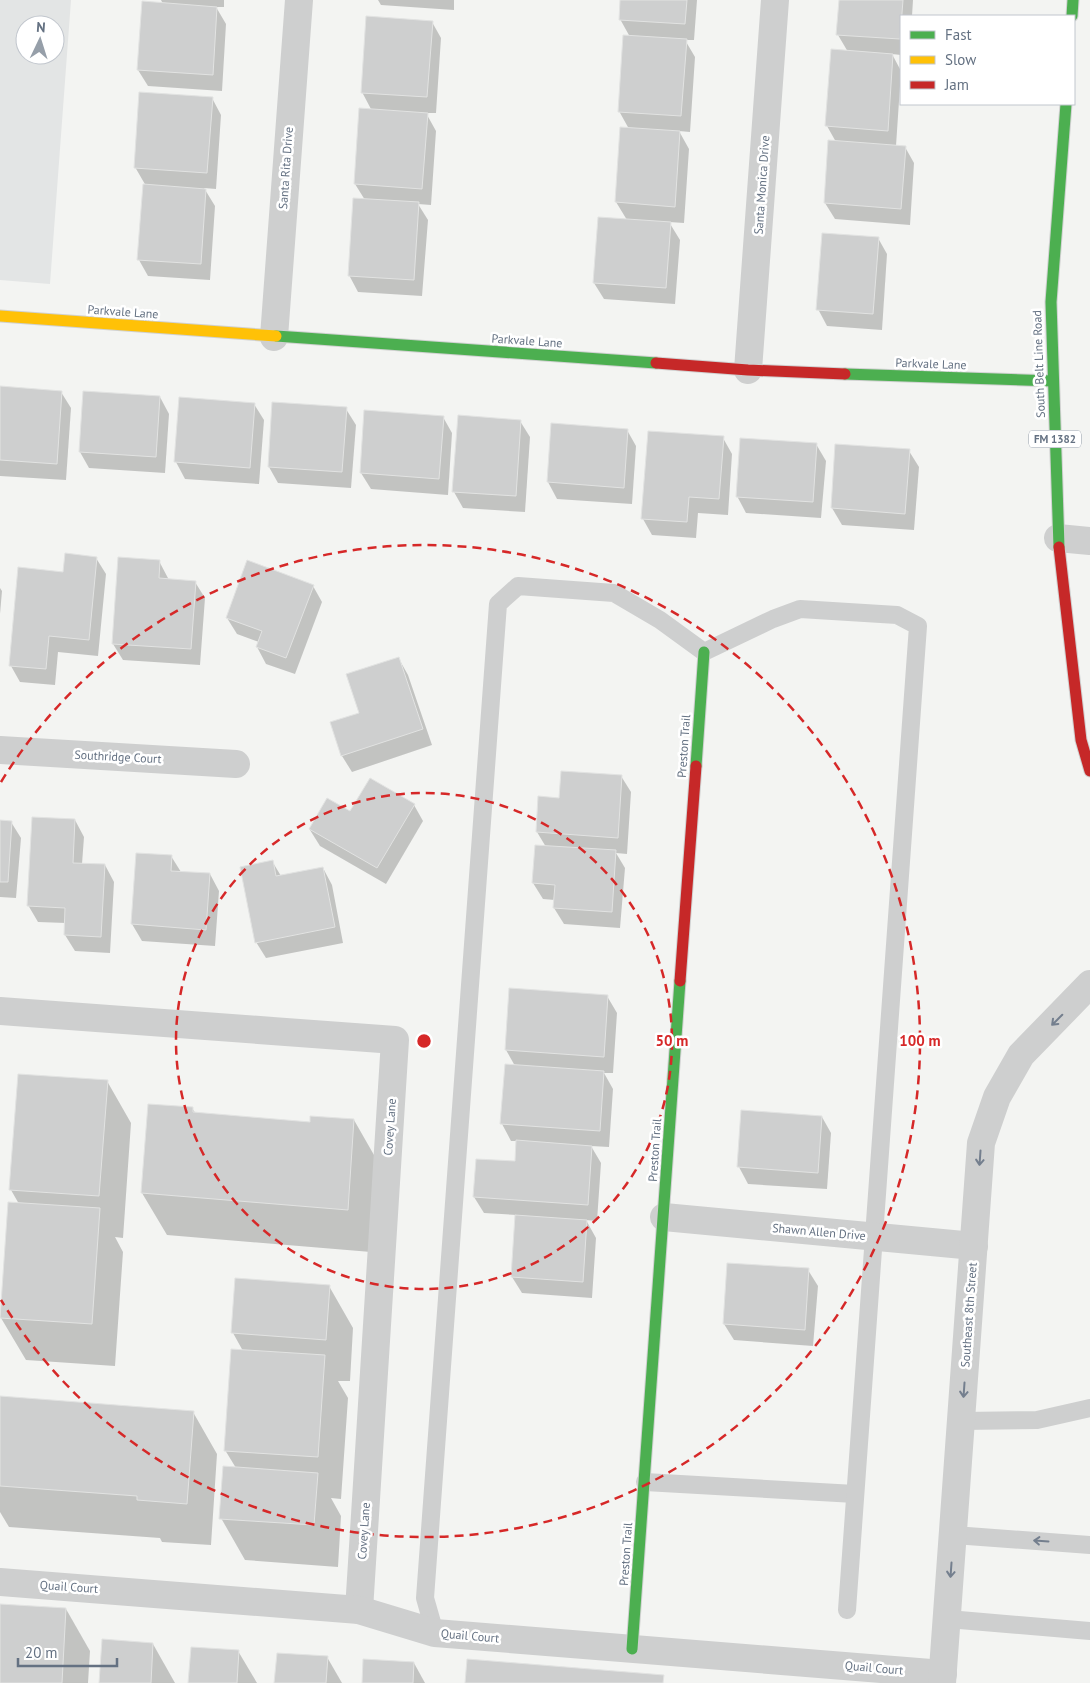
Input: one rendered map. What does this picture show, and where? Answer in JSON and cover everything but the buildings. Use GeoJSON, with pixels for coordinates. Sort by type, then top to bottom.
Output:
{"type":"FeatureCollection","features":[{"type":"Feature","properties":{"kind":"street","name":"Santa Rita Drive"},"geometry":{"type":"LineString","coordinates":[[274,337],[299,0]]}},
{"type":"Feature","properties":{"kind":"street","name":"Santa Monica Drive"},"geometry":{"type":"LineString","coordinates":[[748,370],[775,0]]}},
{"type":"Feature","properties":{"kind":"street"},"geometry":{"type":"LineString","coordinates":[[1072,15],[1073,0]]}},
{"type":"Feature","properties":{"kind":"street","name":"South Belt Line Road"},"geometry":{"type":"LineString","coordinates":[[1066,105],[1051,302],[1058,538],[1081,740],[1090,772]]}},
{"type":"Feature","properties":{"kind":"street","name":"Parkvale Lane"},"geometry":{"type":"LineString","coordinates":[[0,316],[748,370],[1053,381]]}},
{"type":"Feature","properties":{"kind":"street"},"geometry":{"type":"LineString","coordinates":[[1058,538],[1090,541]]}},
{"type":"Feature","properties":{"kind":"street","name":"Preston Trail"},"geometry":{"type":"LineString","coordinates":[[632,1649],[704,652]]}},
{"type":"Feature","properties":{"kind":"street","name":"Southridge Court"},"geometry":{"type":"LineString","coordinates":[[0,750],[236,764]]}},
{"type":"Feature","properties":{"kind":"street","name":"Southeast 8th Street"},"geometry":{"type":"LineString","coordinates":[[943,1678],[981,1143],[997,1097],[1021,1055],[1090,984]]}},
{"type":"Feature","properties":{"kind":"street","name":"Covey Lane"},"geometry":{"type":"LineString","coordinates":[[0,1011],[395,1040],[359,1610]]}},
{"type":"Feature","properties":{"kind":"street","name":"Shawn Allen Drive"},"geometry":{"type":"LineString","coordinates":[[664,1217],[974,1246]]}},
{"type":"Feature","properties":{"kind":"street","name":"Quail Court"},"geometry":{"type":"LineString","coordinates":[[0,1582],[359,1610],[435,1633],[943,1678]]}},
{"type":"Feature","properties":{"kind":"lane"},"geometry":{"type":"LineString","coordinates":[[435,1633],[425,1598],[498,604],[518,586],[614,593],[660,620],[704,652],[773,619],[800,609],[897,615],[918,626],[847,1610]]}},
{"type":"Feature","properties":{"kind":"lane"},"geometry":{"type":"LineString","coordinates":[[962,1421],[1037,1420],[1090,1408]]}},
{"type":"Feature","properties":{"kind":"lane"},"geometry":{"type":"LineString","coordinates":[[645,1482],[855,1494]]}},
{"type":"Feature","properties":{"kind":"lane"},"geometry":{"type":"LineString","coordinates":[[954,1535],[1090,1545]]}},
{"type":"Feature","properties":{"kind":"lane"},"geometry":{"type":"LineString","coordinates":[[948,1618],[1090,1631]]}},
{"type":"Feature","properties":{"kind":"shaded area"},"geometry":{"type":"Polygon","coordinates":[[[0,0],[71,0],[50,284],[0,280],[0,0]]]}},
{"type":"Feature","properties":{"kind":"traffic: fast"},"geometry":{"type":"LineString","coordinates":[[1072,15],[1073,0]]}},
{"type":"Feature","properties":{"kind":"traffic: fast"},"geometry":{"type":"LineString","coordinates":[[1059,547],[1051,302],[1066,105]]}},
{"type":"Feature","properties":{"kind":"traffic: fast"},"geometry":{"type":"LineString","coordinates":[[276,336],[656,363]]}},
{"type":"Feature","properties":{"kind":"traffic: fast"},"geometry":{"type":"LineString","coordinates":[[845,374],[1053,381]]}},
{"type":"Feature","properties":{"kind":"traffic: fast"},"geometry":{"type":"LineString","coordinates":[[696,766],[704,652]]}},
{"type":"Feature","properties":{"kind":"traffic: fast"},"geometry":{"type":"LineString","coordinates":[[632,1649],[680,981]]}},
{"type":"Feature","properties":{"kind":"traffic: slow"},"geometry":{"type":"LineString","coordinates":[[0,316],[276,336]]}},
{"type":"Feature","properties":{"kind":"traffic: jam"},"geometry":{"type":"LineString","coordinates":[[656,363],[748,370],[845,374]]}},
{"type":"Feature","properties":{"kind":"traffic: jam"},"geometry":{"type":"LineString","coordinates":[[1059,547],[1081,740],[1090,771]]}},
{"type":"Feature","properties":{"kind":"traffic: jam"},"geometry":{"type":"LineString","coordinates":[[680,981],[696,766]]}}]}
